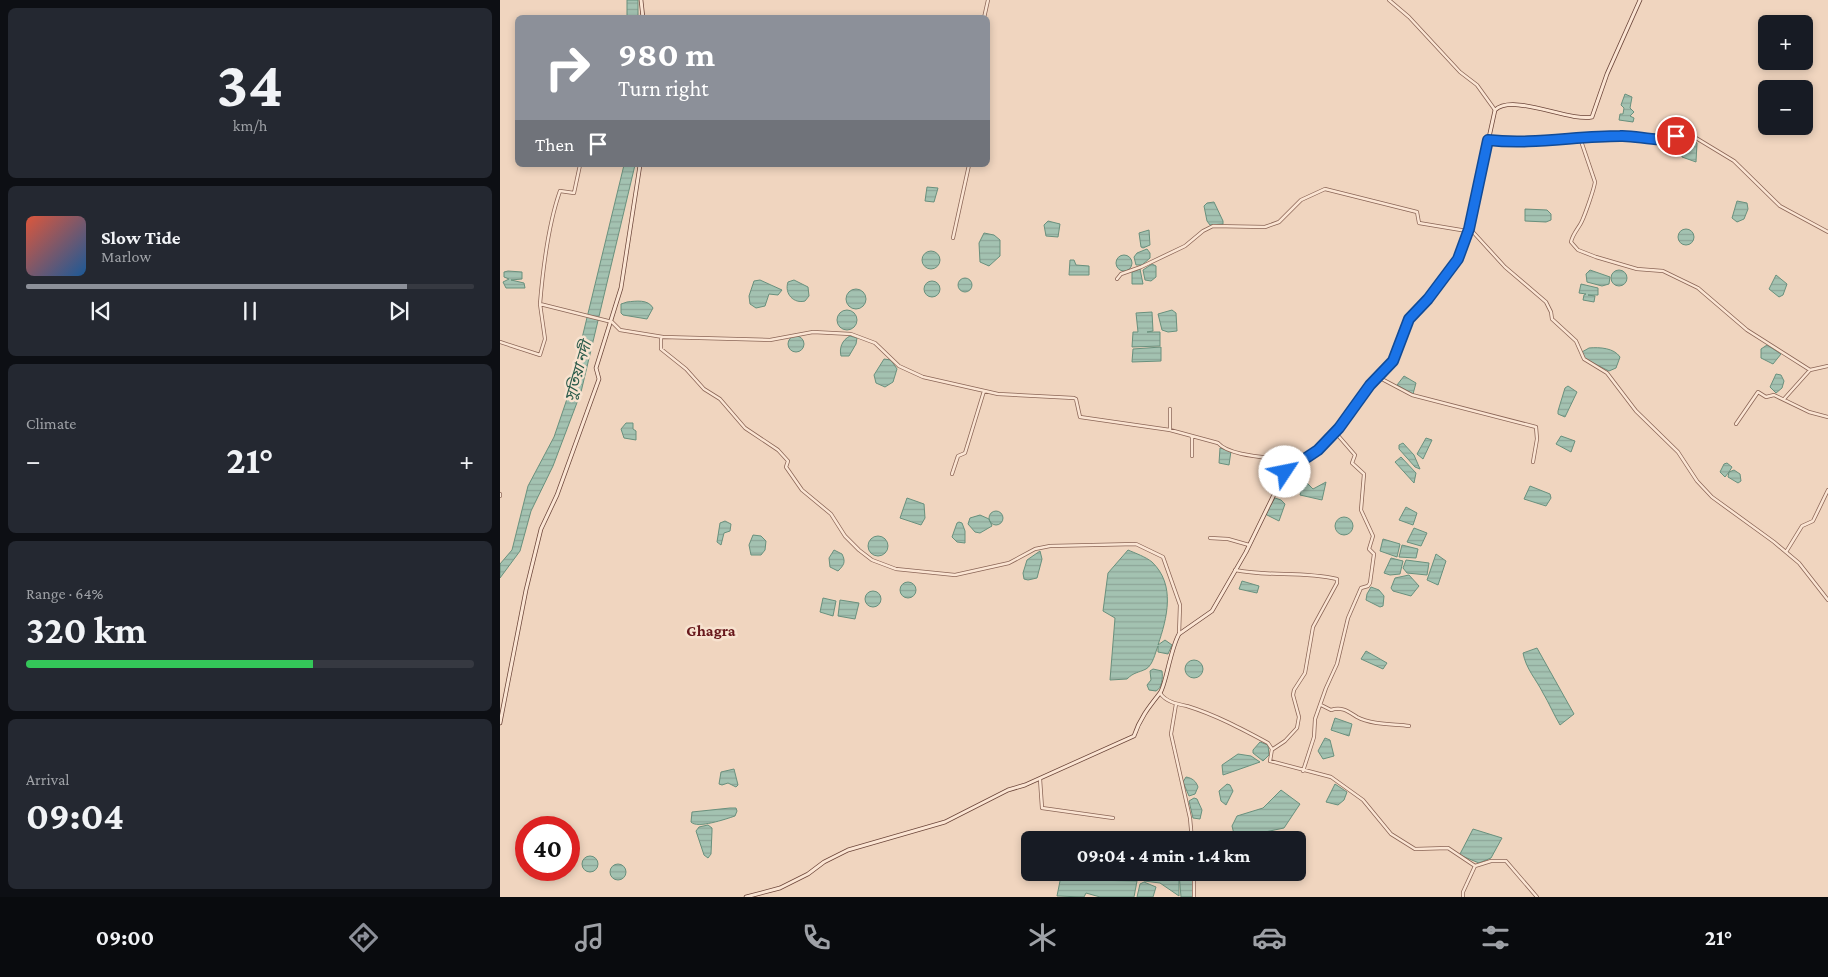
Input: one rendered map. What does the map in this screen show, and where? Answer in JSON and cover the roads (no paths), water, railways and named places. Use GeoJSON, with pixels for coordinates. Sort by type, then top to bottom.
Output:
{"type":"FeatureCollection","features":[{"type":"Feature","properties":{"kind":"street"},"geometry":{"type":"LineString","coordinates":[[641,0],[643,15]]}},
{"type":"Feature","properties":{"kind":"street"},"geometry":{"type":"LineString","coordinates":[[985,15],[988,0]]}},
{"type":"Feature","properties":{"kind":"street"},"geometry":{"type":"LineString","coordinates":[[746,897],[780,888],[848,850],[945,822],[1008,790],[1134,736],[1149,704],[1160,693],[1171,648],[1179,634],[1212,612],[1236,570],[1285,472],[1318,450],[1335,432],[1377,376],[1393,361],[1409,319],[1428,299],[1458,259],[1469,229],[1495,110],[1477,84],[1460,72],[1409,17],[1389,0]]}},
{"type":"Feature","properties":{"kind":"street"},"geometry":{"type":"LineString","coordinates":[[1495,110],[1505,105],[1539,108],[1573,116],[1592,117],[1607,74],[1640,0]]}},
{"type":"Feature","properties":{"kind":"street"},"geometry":{"type":"LineString","coordinates":[[1488,140],[1533,142],[1618,136],[1658,140],[1670,140],[1676,136],[1696,138],[1734,161],[1780,206],[1828,232]]}},
{"type":"Feature","properties":{"kind":"street"},"geometry":{"type":"LineString","coordinates":[[1580,138],[1592,174],[1594,189],[1582,222],[1573,235],[1571,242],[1573,246],[1596,257],[1637,269],[1663,271],[1698,288],[1747,330],[1810,370]]}},
{"type":"Feature","properties":{"kind":"street"},"geometry":{"type":"LineString","coordinates":[[500,342],[540,355],[545,339],[540,304],[546,262],[544,252],[560,191],[574,193],[580,167]]}},
{"type":"Feature","properties":{"kind":"street"},"geometry":{"type":"LineString","coordinates":[[500,723],[526,590],[541,529],[557,496],[599,379],[596,368],[599,354],[612,322],[621,288],[640,167]]}},
{"type":"Feature","properties":{"kind":"street"},"geometry":{"type":"LineString","coordinates":[[953,238],[969,167]]}},
{"type":"Feature","properties":{"kind":"street"},"geometry":{"type":"LineString","coordinates":[[1117,278],[1185,246],[1203,231],[1214,226],[1265,227],[1275,224],[1301,200],[1326,189],[1417,212],[1418,222],[1421,223],[1469,229],[1510,272],[1546,302],[1552,319],[1576,341],[1584,359],[1607,373],[1636,411],[1678,452],[1697,482],[1712,497],[1786,552],[1805,569],[1815,586],[1828,600]]}},
{"type":"Feature","properties":{"kind":"street"},"geometry":{"type":"LineString","coordinates":[[540,304],[584,317],[612,322],[620,330],[660,337],[770,340],[813,332],[851,334],[875,343],[899,366],[923,377],[984,391],[1074,398],[1080,417],[1170,430],[1248,455],[1298,462]]}},
{"type":"Feature","properties":{"kind":"street"},"geometry":{"type":"LineString","coordinates":[[660,337],[661,349],[686,369],[704,389],[720,399],[745,428],[778,450],[788,461],[786,467],[802,490],[830,514],[845,536],[872,560],[896,569],[955,575],[1009,563],[1035,549],[1050,546],[1136,544],[1162,557],[1180,605],[1179,634]]}},
{"type":"Feature","properties":{"kind":"street"},"geometry":{"type":"LineString","coordinates":[[1784,400],[1810,370],[1828,366]]}},
{"type":"Feature","properties":{"kind":"street"},"geometry":{"type":"LineString","coordinates":[[1377,376],[1412,395],[1536,427],[1538,433],[1533,462]]}},
{"type":"Feature","properties":{"kind":"street"},"geometry":{"type":"LineString","coordinates":[[952,474],[958,456],[965,453],[970,441],[984,391]]}},
{"type":"Feature","properties":{"kind":"street"},"geometry":{"type":"LineString","coordinates":[[1736,424],[1758,392],[1766,397],[1771,394],[1828,417]]}},
{"type":"Feature","properties":{"kind":"street"},"geometry":{"type":"LineString","coordinates":[[1170,408],[1170,430]]}},
{"type":"Feature","properties":{"kind":"street"},"geometry":{"type":"LineString","coordinates":[[1303,770],[1314,737],[1315,719],[1337,664],[1348,618],[1361,588],[1368,586],[1370,583],[1374,554],[1370,549],[1372,536],[1361,510],[1364,474],[1352,463],[1355,455],[1335,432]]}},
{"type":"Feature","properties":{"kind":"street"},"geometry":{"type":"LineString","coordinates":[[1192,436],[1192,456]]}},
{"type":"Feature","properties":{"kind":"street"},"geometry":{"type":"LineString","coordinates":[[1786,552],[1802,526],[1813,521],[1828,490]]}},
{"type":"Feature","properties":{"kind":"street"},"geometry":{"type":"LineString","coordinates":[[1210,538],[1228,539],[1249,545]]}},
{"type":"Feature","properties":{"kind":"street"},"geometry":{"type":"LineString","coordinates":[[1236,570],[1262,574],[1283,572],[1317,574],[1337,579],[1337,583],[1313,627],[1304,673],[1293,695],[1299,711],[1297,728],[1285,742],[1272,749]]}},
{"type":"Feature","properties":{"kind":"street"},"geometry":{"type":"LineString","coordinates":[[1160,693],[1163,697],[1176,704],[1234,725],[1268,743],[1272,749],[1270,761],[1331,777],[1362,800],[1391,834],[1415,849],[1448,848],[1475,866]]}},
{"type":"Feature","properties":{"kind":"street"},"geometry":{"type":"LineString","coordinates":[[1176,704],[1171,734],[1191,831]]}},
{"type":"Feature","properties":{"kind":"street"},"geometry":{"type":"LineString","coordinates":[[1321,705],[1331,710],[1351,712],[1359,718],[1373,722],[1409,726]]}},
{"type":"Feature","properties":{"kind":"street"},"geometry":{"type":"LineString","coordinates":[[1040,777],[1042,808],[1113,818]]}},
{"type":"Feature","properties":{"kind":"street"},"geometry":{"type":"LineString","coordinates":[[1463,897],[1463,892],[1475,866],[1491,861],[1506,862],[1537,897]]}},
{"type":"Feature","properties":{"kind":"street"},"geometry":{"type":"LineString","coordinates":[[1194,881],[1194,897]]}},
{"type":"Feature","properties":{"kind":"water"},"geometry":{"type":"Polygon","coordinates":[[[627,0],[638,0],[638,15],[627,15],[627,0]]]}},
{"type":"Feature","properties":{"kind":"water"},"geometry":{"type":"Polygon","coordinates":[[[1625,94],[1632,97],[1630,108],[1634,112],[1630,116],[1634,118],[1633,122],[1619,120],[1620,114],[1623,114],[1624,108],[1621,105],[1625,94]]]}},
{"type":"Feature","properties":{"kind":"water"},"geometry":{"type":"Polygon","coordinates":[[[1692,141],[1697,143],[1696,162],[1682,157],[1682,145],[1692,141]]]}},
{"type":"Feature","properties":{"kind":"water","name":"সুতিয়া নদী"},"geometry":{"type":"Polygon","coordinates":[[[624,167],[635,167],[581,392],[553,466],[531,511],[520,551],[500,578],[500,564],[512,550],[528,486],[554,437],[568,396],[624,167]]]}},
{"type":"Feature","properties":{"kind":"water"},"geometry":{"type":"Polygon","coordinates":[[[927,187],[938,188],[934,202],[925,201],[927,187]]]}},
{"type":"Feature","properties":{"kind":"water"},"geometry":{"type":"Polygon","coordinates":[[[1737,201],[1747,203],[1748,209],[1744,219],[1737,222],[1732,218],[1737,201]]]}},
{"type":"Feature","properties":{"kind":"water"},"geometry":{"type":"Polygon","coordinates":[[[1214,202],[1223,224],[1210,225],[1207,221],[1204,206],[1207,203],[1214,202]]]}},
{"type":"Feature","properties":{"kind":"water"},"geometry":{"type":"Polygon","coordinates":[[[1525,209],[1547,210],[1551,214],[1551,220],[1546,222],[1525,221],[1525,209]]]}},
{"type":"Feature","properties":{"kind":"water"},"geometry":{"type":"Polygon","coordinates":[[[1048,221],[1060,224],[1058,237],[1046,236],[1044,225],[1048,221]]]}},
{"type":"Feature","properties":{"kind":"water"},"geometry":{"type":"Polygon","coordinates":[[[1683,229],[1689,229],[1694,234],[1692,243],[1683,245],[1678,240],[1678,234],[1683,229]]]}},
{"type":"Feature","properties":{"kind":"water"},"geometry":{"type":"Polygon","coordinates":[[[1149,230],[1150,245],[1143,248],[1141,247],[1139,233],[1149,230]]]}},
{"type":"Feature","properties":{"kind":"water"},"geometry":{"type":"Polygon","coordinates":[[[984,233],[994,235],[1000,240],[1000,256],[989,266],[980,262],[979,243],[984,233]]]}},
{"type":"Feature","properties":{"kind":"water"},"geometry":{"type":"Polygon","coordinates":[[[1147,249],[1150,253],[1150,258],[1142,265],[1136,265],[1134,257],[1137,253],[1147,249]]]}},
{"type":"Feature","properties":{"kind":"water"},"geometry":{"type":"Polygon","coordinates":[[[931,251],[937,254],[940,260],[937,266],[931,269],[925,266],[922,260],[925,254],[931,251]]]}},
{"type":"Feature","properties":{"kind":"water"},"geometry":{"type":"Polygon","coordinates":[[[1121,255],[1127,255],[1132,260],[1130,269],[1121,271],[1116,266],[1116,260],[1121,255]]]}},
{"type":"Feature","properties":{"kind":"water"},"geometry":{"type":"Polygon","coordinates":[[[1070,260],[1074,260],[1076,265],[1089,266],[1089,275],[1069,275],[1070,260]]]}},
{"type":"Feature","properties":{"kind":"water"},"geometry":{"type":"Polygon","coordinates":[[[1152,264],[1156,266],[1156,277],[1151,281],[1145,280],[1143,270],[1152,264]]]}},
{"type":"Feature","properties":{"kind":"water"},"geometry":{"type":"Polygon","coordinates":[[[1140,269],[1143,284],[1132,284],[1132,272],[1140,269]]]}},
{"type":"Feature","properties":{"kind":"water"},"geometry":{"type":"Polygon","coordinates":[[[1590,270],[1610,277],[1609,284],[1602,286],[1587,282],[1586,274],[1590,270]]]}},
{"type":"Feature","properties":{"kind":"water"},"geometry":{"type":"Polygon","coordinates":[[[1619,270],[1625,272],[1627,278],[1625,284],[1619,286],[1613,284],[1611,278],[1613,272],[1619,270]]]}},
{"type":"Feature","properties":{"kind":"water"},"geometry":{"type":"Polygon","coordinates":[[[504,272],[522,272],[522,279],[511,280],[524,283],[525,288],[506,288],[503,282],[509,279],[504,277],[504,272]]]}},
{"type":"Feature","properties":{"kind":"water"},"geometry":{"type":"Polygon","coordinates":[[[1776,275],[1787,284],[1783,295],[1779,297],[1769,289],[1776,275]]]}},
{"type":"Feature","properties":{"kind":"water"},"geometry":{"type":"Polygon","coordinates":[[[962,278],[968,278],[972,285],[968,292],[962,292],[958,288],[958,282],[962,278]]]}},
{"type":"Feature","properties":{"kind":"water"},"geometry":{"type":"Polygon","coordinates":[[[760,280],[782,290],[778,295],[769,294],[765,306],[756,308],[750,304],[749,296],[754,281],[760,280]]]}},
{"type":"Feature","properties":{"kind":"water"},"geometry":{"type":"Polygon","coordinates":[[[794,280],[808,287],[809,296],[805,301],[797,301],[789,294],[787,290],[788,282],[794,280]]]}},
{"type":"Feature","properties":{"kind":"water"},"geometry":{"type":"Polygon","coordinates":[[[932,281],[940,289],[932,297],[924,289],[932,281]]]}},
{"type":"Feature","properties":{"kind":"water"},"geometry":{"type":"Polygon","coordinates":[[[1581,284],[1598,288],[1598,295],[1588,295],[1595,296],[1594,302],[1583,300],[1586,294],[1579,293],[1581,284]]]}},
{"type":"Feature","properties":{"kind":"water"},"geometry":{"type":"Polygon","coordinates":[[[856,289],[863,292],[866,299],[863,306],[856,309],[849,306],[846,299],[849,292],[856,289]]]}},
{"type":"Feature","properties":{"kind":"water"},"geometry":{"type":"Polygon","coordinates":[[[645,302],[653,308],[647,319],[623,315],[621,313],[621,304],[645,302]]]}},
{"type":"Feature","properties":{"kind":"water"},"geometry":{"type":"Polygon","coordinates":[[[847,310],[854,313],[857,320],[854,327],[847,330],[840,327],[837,320],[840,313],[847,310]]]}},
{"type":"Feature","properties":{"kind":"water"},"geometry":{"type":"Polygon","coordinates":[[[1172,310],[1176,313],[1177,331],[1168,332],[1162,330],[1158,314],[1172,310]]]}},
{"type":"Feature","properties":{"kind":"water"},"geometry":{"type":"Polygon","coordinates":[[[1152,312],[1153,331],[1147,332],[1160,332],[1160,346],[1132,347],[1133,332],[1138,332],[1136,313],[1152,312]]]}},
{"type":"Feature","properties":{"kind":"water"},"geometry":{"type":"Polygon","coordinates":[[[796,336],[804,344],[796,352],[788,344],[796,336]]]}},
{"type":"Feature","properties":{"kind":"water"},"geometry":{"type":"Polygon","coordinates":[[[850,336],[857,338],[856,344],[849,356],[841,356],[842,344],[850,336]]]}},
{"type":"Feature","properties":{"kind":"water"},"geometry":{"type":"Polygon","coordinates":[[[1767,345],[1781,354],[1773,364],[1761,358],[1761,349],[1767,345]]]}},
{"type":"Feature","properties":{"kind":"water"},"geometry":{"type":"Polygon","coordinates":[[[1161,347],[1161,361],[1132,362],[1133,349],[1161,347]]]}},
{"type":"Feature","properties":{"kind":"water"},"geometry":{"type":"Polygon","coordinates":[[[1589,348],[1606,349],[1617,354],[1620,357],[1616,368],[1609,371],[1585,359],[1582,352],[1589,348]]]}},
{"type":"Feature","properties":{"kind":"water"},"geometry":{"type":"Polygon","coordinates":[[[884,359],[891,360],[897,369],[893,382],[885,387],[876,383],[874,375],[884,359]]]}},
{"type":"Feature","properties":{"kind":"water"},"geometry":{"type":"Polygon","coordinates":[[[1776,374],[1781,375],[1784,381],[1782,388],[1776,393],[1770,387],[1776,374]]]}},
{"type":"Feature","properties":{"kind":"water"},"geometry":{"type":"Polygon","coordinates":[[[1404,376],[1416,383],[1413,394],[1397,385],[1404,376]]]}},
{"type":"Feature","properties":{"kind":"water"},"geometry":{"type":"Polygon","coordinates":[[[1568,386],[1577,392],[1565,417],[1558,414],[1558,411],[1565,388],[1568,386]]]}},
{"type":"Feature","properties":{"kind":"water"},"geometry":{"type":"Polygon","coordinates":[[[626,423],[633,423],[633,429],[636,431],[636,440],[624,438],[621,429],[626,423]]]}},
{"type":"Feature","properties":{"kind":"water"},"geometry":{"type":"Polygon","coordinates":[[[1561,436],[1575,441],[1571,452],[1556,444],[1561,436]]]}},
{"type":"Feature","properties":{"kind":"water"},"geometry":{"type":"Polygon","coordinates":[[[1426,438],[1432,440],[1423,459],[1417,454],[1426,438]]]}},
{"type":"Feature","properties":{"kind":"water"},"geometry":{"type":"Polygon","coordinates":[[[1403,443],[1414,455],[1420,469],[1415,467],[1399,449],[1399,445],[1403,443]]]}},
{"type":"Feature","properties":{"kind":"water"},"geometry":{"type":"Polygon","coordinates":[[[1220,448],[1231,451],[1229,465],[1219,463],[1220,448]]]}},
{"type":"Feature","properties":{"kind":"water"},"geometry":{"type":"Polygon","coordinates":[[[1401,457],[1416,473],[1414,483],[1395,462],[1401,457]]]}},
{"type":"Feature","properties":{"kind":"water"},"geometry":{"type":"Polygon","coordinates":[[[1727,463],[1732,467],[1725,477],[1720,472],[1724,464],[1727,463]]]}},
{"type":"Feature","properties":{"kind":"water"},"geometry":{"type":"Polygon","coordinates":[[[1734,470],[1740,474],[1741,481],[1738,483],[1728,477],[1729,472],[1734,470]]]}},
{"type":"Feature","properties":{"kind":"water"},"geometry":{"type":"Polygon","coordinates":[[[1304,480],[1313,489],[1326,482],[1322,500],[1300,495],[1304,480]]]}},
{"type":"Feature","properties":{"kind":"water"},"geometry":{"type":"Polygon","coordinates":[[[1530,486],[1550,494],[1551,498],[1546,506],[1524,499],[1530,486]]]}},
{"type":"Feature","properties":{"kind":"water"},"geometry":{"type":"Polygon","coordinates":[[[907,498],[924,504],[925,518],[921,525],[900,518],[907,498]]]}},
{"type":"Feature","properties":{"kind":"water"},"geometry":{"type":"Polygon","coordinates":[[[1275,498],[1285,504],[1279,521],[1265,514],[1275,498]]]}},
{"type":"Feature","properties":{"kind":"water"},"geometry":{"type":"Polygon","coordinates":[[[1406,507],[1417,513],[1413,525],[1399,520],[1406,507]]]}},
{"type":"Feature","properties":{"kind":"water"},"geometry":{"type":"Polygon","coordinates":[[[993,511],[999,511],[1003,518],[999,525],[993,525],[989,521],[989,515],[993,511]]]}},
{"type":"Feature","properties":{"kind":"water"},"geometry":{"type":"Polygon","coordinates":[[[980,515],[989,519],[992,526],[980,533],[975,532],[968,524],[970,518],[980,515]]]}},
{"type":"Feature","properties":{"kind":"water"},"geometry":{"type":"Polygon","coordinates":[[[1344,517],[1350,520],[1353,526],[1350,532],[1344,535],[1338,532],[1335,526],[1338,520],[1344,517]]]}},
{"type":"Feature","properties":{"kind":"water"},"geometry":{"type":"Polygon","coordinates":[[[725,521],[731,524],[730,531],[724,533],[721,545],[717,542],[720,523],[725,521]]]}},
{"type":"Feature","properties":{"kind":"water"},"geometry":{"type":"Polygon","coordinates":[[[959,522],[962,523],[965,531],[965,543],[957,542],[952,537],[959,522]]]}},
{"type":"Feature","properties":{"kind":"water"},"geometry":{"type":"Polygon","coordinates":[[[1414,528],[1427,533],[1421,546],[1407,542],[1414,528]]]}},
{"type":"Feature","properties":{"kind":"water"},"geometry":{"type":"Polygon","coordinates":[[[753,535],[761,536],[766,541],[765,550],[761,555],[751,555],[749,545],[753,535]]]}},
{"type":"Feature","properties":{"kind":"water"},"geometry":{"type":"Polygon","coordinates":[[[878,536],[885,539],[888,546],[885,553],[878,556],[871,553],[868,546],[871,539],[878,536]]]}},
{"type":"Feature","properties":{"kind":"water"},"geometry":{"type":"Polygon","coordinates":[[[1383,539],[1400,544],[1397,557],[1380,551],[1383,539]]]}},
{"type":"Feature","properties":{"kind":"water"},"geometry":{"type":"Polygon","coordinates":[[[1402,545],[1418,549],[1416,558],[1399,557],[1402,545]]]}},
{"type":"Feature","properties":{"kind":"water"},"geometry":{"type":"Polygon","coordinates":[[[834,550],[842,554],[844,559],[843,565],[838,571],[830,567],[829,558],[834,550]]]}},
{"type":"Feature","properties":{"kind":"water"},"geometry":{"type":"Polygon","coordinates":[[[1128,550],[1152,562],[1160,571],[1167,591],[1167,602],[1164,624],[1158,645],[1165,640],[1172,645],[1168,654],[1158,652],[1158,646],[1152,662],[1146,669],[1127,679],[1110,680],[1115,618],[1103,611],[1108,573],[1128,550]]]}},
{"type":"Feature","properties":{"kind":"water"},"geometry":{"type":"Polygon","coordinates":[[[1040,551],[1042,559],[1037,578],[1024,579],[1023,573],[1027,560],[1040,551]]]}},
{"type":"Feature","properties":{"kind":"water"},"geometry":{"type":"Polygon","coordinates":[[[1436,554],[1446,561],[1438,585],[1427,580],[1436,554]]]}},
{"type":"Feature","properties":{"kind":"water"},"geometry":{"type":"Polygon","coordinates":[[[1391,558],[1403,561],[1400,574],[1390,575],[1384,573],[1391,558]]]}},
{"type":"Feature","properties":{"kind":"water"},"geometry":{"type":"Polygon","coordinates":[[[1406,560],[1429,563],[1427,575],[1407,573],[1403,568],[1406,560]]]}},
{"type":"Feature","properties":{"kind":"water"},"geometry":{"type":"Polygon","coordinates":[[[1409,575],[1419,586],[1411,596],[1393,591],[1391,588],[1395,578],[1409,575]]]}},
{"type":"Feature","properties":{"kind":"water"},"geometry":{"type":"Polygon","coordinates":[[[1242,581],[1259,586],[1257,593],[1239,589],[1242,581]]]}},
{"type":"Feature","properties":{"kind":"water"},"geometry":{"type":"Polygon","coordinates":[[[908,582],[914,584],[916,590],[914,596],[908,598],[902,596],[900,590],[902,584],[908,582]]]}},
{"type":"Feature","properties":{"kind":"water"},"geometry":{"type":"Polygon","coordinates":[[[1371,587],[1379,590],[1384,596],[1383,606],[1380,607],[1366,600],[1371,587]]]}},
{"type":"Feature","properties":{"kind":"water"},"geometry":{"type":"Polygon","coordinates":[[[870,591],[876,591],[881,596],[879,605],[870,607],[865,602],[865,596],[870,591]]]}},
{"type":"Feature","properties":{"kind":"water"},"geometry":{"type":"Polygon","coordinates":[[[823,598],[836,601],[833,616],[820,612],[823,598]]]}},
{"type":"Feature","properties":{"kind":"water"},"geometry":{"type":"Polygon","coordinates":[[[840,600],[859,603],[855,619],[838,616],[840,600]]]}},
{"type":"Feature","properties":{"kind":"water"},"geometry":{"type":"Polygon","coordinates":[[[1537,648],[1574,714],[1560,725],[1524,659],[1523,653],[1537,648]]]}},
{"type":"Feature","properties":{"kind":"water"},"geometry":{"type":"Polygon","coordinates":[[[1366,651],[1387,663],[1383,669],[1361,659],[1366,651]]]}},
{"type":"Feature","properties":{"kind":"water"},"geometry":{"type":"Polygon","coordinates":[[[1194,660],[1200,663],[1203,669],[1200,675],[1194,678],[1188,675],[1185,669],[1188,663],[1194,660]]]}},
{"type":"Feature","properties":{"kind":"water"},"geometry":{"type":"Polygon","coordinates":[[[1153,669],[1162,671],[1162,682],[1160,688],[1156,691],[1149,690],[1147,685],[1151,680],[1150,671],[1153,669]]]}},
{"type":"Feature","properties":{"kind":"water"},"geometry":{"type":"Polygon","coordinates":[[[1335,718],[1352,724],[1349,736],[1331,730],[1335,718]]]}},
{"type":"Feature","properties":{"kind":"water"},"geometry":{"type":"Polygon","coordinates":[[[1325,738],[1330,740],[1334,756],[1323,759],[1318,751],[1325,738]]]}},
{"type":"Feature","properties":{"kind":"water"},"geometry":{"type":"Polygon","coordinates":[[[1260,742],[1268,745],[1269,755],[1263,761],[1253,753],[1253,750],[1260,742]]]}},
{"type":"Feature","properties":{"kind":"water"},"geometry":{"type":"Polygon","coordinates":[[[1238,754],[1251,756],[1260,762],[1223,775],[1222,765],[1238,754]]]}},
{"type":"Feature","properties":{"kind":"water"},"geometry":{"type":"Polygon","coordinates":[[[734,769],[738,785],[736,787],[728,783],[719,784],[721,772],[734,769]]]}},
{"type":"Feature","properties":{"kind":"water"},"geometry":{"type":"Polygon","coordinates":[[[1186,777],[1194,780],[1198,787],[1195,794],[1189,796],[1183,782],[1186,777]]]}},
{"type":"Feature","properties":{"kind":"water"},"geometry":{"type":"Polygon","coordinates":[[[1227,784],[1230,785],[1233,791],[1226,805],[1221,801],[1219,791],[1227,784]]]}},
{"type":"Feature","properties":{"kind":"water"},"geometry":{"type":"Polygon","coordinates":[[[1335,784],[1347,792],[1344,800],[1338,805],[1326,802],[1335,784]]]}},
{"type":"Feature","properties":{"kind":"water"},"geometry":{"type":"Polygon","coordinates":[[[1281,790],[1300,804],[1284,828],[1270,831],[1233,831],[1232,826],[1237,816],[1263,808],[1281,790]]]}},
{"type":"Feature","properties":{"kind":"water"},"geometry":{"type":"Polygon","coordinates":[[[1194,798],[1197,799],[1202,810],[1200,819],[1193,818],[1189,801],[1194,798]]]}},
{"type":"Feature","properties":{"kind":"water"},"geometry":{"type":"Polygon","coordinates":[[[736,808],[735,816],[705,824],[694,824],[691,822],[692,812],[736,808]]]}},
{"type":"Feature","properties":{"kind":"water"},"geometry":{"type":"Polygon","coordinates":[[[708,825],[712,828],[712,831],[711,854],[708,858],[704,855],[696,831],[699,827],[708,825]]]}},
{"type":"Feature","properties":{"kind":"water"},"geometry":{"type":"Polygon","coordinates":[[[1473,829],[1502,838],[1491,858],[1479,863],[1460,854],[1473,829]]]}},
{"type":"Feature","properties":{"kind":"water"},"geometry":{"type":"Polygon","coordinates":[[[590,856],[598,864],[590,872],[582,864],[590,856]]]}},
{"type":"Feature","properties":{"kind":"water"},"geometry":{"type":"Polygon","coordinates":[[[615,864],[621,864],[626,869],[624,878],[615,880],[610,875],[610,869],[615,864]]]}},
{"type":"Feature","properties":{"kind":"water"},"geometry":{"type":"Polygon","coordinates":[[[1060,881],[1137,881],[1134,897],[1100,897],[1086,893],[1084,897],[1057,896],[1060,881]]]}},
{"type":"Feature","properties":{"kind":"water"},"geometry":{"type":"Polygon","coordinates":[[[1144,881],[1179,881],[1179,896],[1160,883],[1144,881]]]}},
{"type":"Feature","properties":{"kind":"water"},"geometry":{"type":"Polygon","coordinates":[[[1180,881],[1193,881],[1193,897],[1181,897],[1180,881]]]}},
{"type":"Feature","properties":{"kind":"water"},"geometry":{"type":"Polygon","coordinates":[[[1144,882],[1156,887],[1153,897],[1137,897],[1140,884],[1144,882]]]}},
{"type":"Feature","properties":{"kind":"district","name":"Ghagra"},"geometry":{"type":"Point","coordinates":[711,630]}}]}
